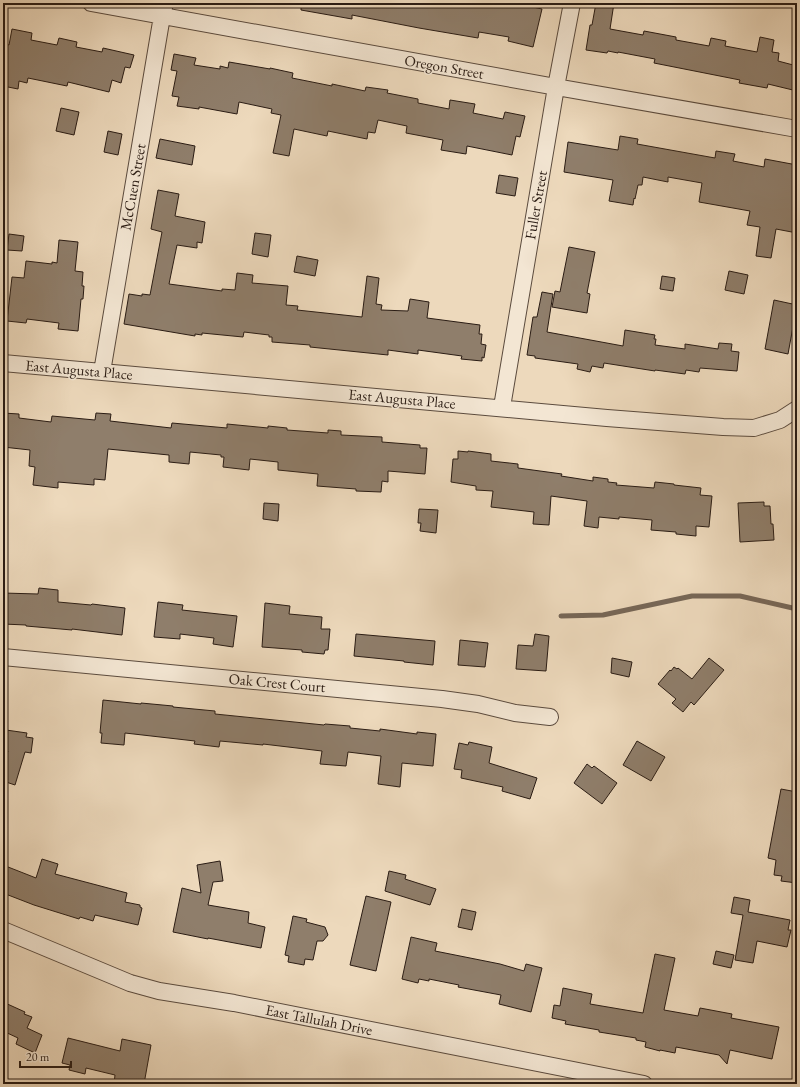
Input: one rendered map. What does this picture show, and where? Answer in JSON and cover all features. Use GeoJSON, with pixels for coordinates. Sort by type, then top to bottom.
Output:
{"type":"FeatureCollection","features":[{"type":"Feature","properties":{"kind":"street","name":"Oregon Street"},"geometry":{"type":"LineString","coordinates":[[91,3],[164,9],[556,88],[797,129]]}},
{"type":"Feature","properties":{"kind":"street","name":"Fuller Street"},"geometry":{"type":"LineString","coordinates":[[502,407],[556,88],[572,3]]}},
{"type":"Feature","properties":{"kind":"street","name":"McCuen Street"},"geometry":{"type":"LineString","coordinates":[[102,372],[164,9]]}},
{"type":"Feature","properties":{"kind":"street","name":"East Augusta Place"},"geometry":{"type":"LineString","coordinates":[[3,363],[502,407],[607,418],[754,428],[780,420],[797,409]]}},
{"type":"Feature","properties":{"kind":"street","name":"Oak Crest Court"},"geometry":{"type":"LineString","coordinates":[[3,657],[442,699],[478,704],[515,713],[550,717]]}},
{"type":"Feature","properties":{"kind":"street","name":"East Tallulah Drive"},"geometry":{"type":"LineString","coordinates":[[3,930],[130,983],[160,991],[234,1003],[644,1084]]}},
{"type":"Feature","properties":{"kind":"building"},"geometry":{"type":"Polygon","coordinates":[[[301,3],[515,3],[542,9],[533,47],[508,41],[509,37],[479,32],[478,38],[352,15],[352,19],[301,10],[301,3]]]}},
{"type":"Feature","properties":{"kind":"building"},"geometry":{"type":"Polygon","coordinates":[[[596,3],[614,3],[610,29],[643,35],[644,31],[676,37],[676,40],[709,46],[711,38],[726,41],[725,46],[757,52],[760,37],[774,40],[772,52],[779,53],[778,61],[797,66],[797,91],[768,84],[767,88],[739,83],[740,80],[654,63],[655,59],[618,52],[608,51],[607,53],[586,50],[590,25],[592,25],[596,3]]]}},
{"type":"Feature","properties":{"kind":"building"},"geometry":{"type":"Polygon","coordinates":[[[12,29],[32,33],[31,40],[57,45],[59,38],[77,42],[76,47],[102,52],[103,48],[134,55],[130,68],[125,67],[121,83],[112,80],[109,92],[68,82],[67,86],[28,78],[27,83],[19,81],[18,89],[3,86],[3,57],[5,44],[9,45],[12,29]]]}},
{"type":"Feature","properties":{"kind":"building"},"geometry":{"type":"Polygon","coordinates":[[[174,54],[196,58],[194,65],[220,69],[220,66],[228,68],[229,62],[270,68],[293,73],[292,78],[332,86],[332,84],[365,91],[366,87],[388,90],[387,93],[418,99],[418,103],[449,109],[450,100],[475,104],[473,113],[503,119],[505,112],[525,116],[520,137],[516,136],[512,155],[467,146],[466,154],[441,150],[443,140],[406,133],[407,126],[378,120],[375,133],[368,132],[367,139],[328,131],[327,136],[294,129],[289,156],[273,153],[281,115],[271,113],[272,109],[239,102],[237,114],[199,107],[199,109],[177,106],[179,97],[172,96],[177,71],[171,70],[174,54]]]}},
{"type":"Feature","properties":{"kind":"building"},"geometry":{"type":"Polygon","coordinates":[[[61,108],[79,112],[74,135],[56,131],[61,108]]]}},
{"type":"Feature","properties":{"kind":"building"},"geometry":{"type":"Polygon","coordinates":[[[108,131],[122,134],[118,155],[104,152],[108,131]]]}},
{"type":"Feature","properties":{"kind":"building"},"geometry":{"type":"Polygon","coordinates":[[[620,136],[638,139],[637,144],[715,158],[716,151],[735,154],[733,161],[764,167],[765,159],[797,165],[797,233],[776,229],[771,258],[756,256],[760,227],[747,225],[750,211],[699,202],[702,183],[668,177],[668,182],[643,177],[642,185],[638,185],[633,205],[609,201],[613,180],[564,172],[568,142],[618,150],[620,136]]]}},
{"type":"Feature","properties":{"kind":"building"},"geometry":{"type":"Polygon","coordinates":[[[160,139],[195,146],[192,165],[156,158],[160,139]]]}},
{"type":"Feature","properties":{"kind":"building"},"geometry":{"type":"Polygon","coordinates":[[[499,175],[518,178],[515,196],[496,193],[499,175]]]}},
{"type":"Feature","properties":{"kind":"building"},"geometry":{"type":"Polygon","coordinates":[[[158,190],[179,194],[175,216],[205,222],[202,243],[197,242],[197,248],[177,245],[169,284],[222,291],[222,289],[235,290],[237,273],[253,275],[252,283],[288,286],[286,305],[298,306],[297,310],[362,317],[367,276],[379,278],[376,304],[382,305],[381,310],[408,311],[410,299],[429,302],[427,318],[480,325],[479,334],[482,334],[481,344],[486,345],[484,358],[482,357],[482,361],[461,359],[462,356],[418,350],[418,354],[388,350],[388,355],[310,347],[310,345],[272,342],[272,337],[269,337],[269,335],[244,332],[243,337],[202,333],[202,335],[195,334],[195,336],[124,324],[129,294],[142,296],[142,294],[150,295],[162,232],[151,229],[158,190]]]}},
{"type":"Feature","properties":{"kind":"building"},"geometry":{"type":"Polygon","coordinates":[[[255,233],[271,235],[268,257],[252,254],[255,233]]]}},
{"type":"Feature","properties":{"kind":"building"},"geometry":{"type":"Polygon","coordinates":[[[9,234],[24,236],[22,251],[7,250],[9,234]]]}},
{"type":"Feature","properties":{"kind":"building"},"geometry":{"type":"Polygon","coordinates":[[[59,240],[78,242],[75,271],[83,272],[82,286],[84,286],[83,299],[81,299],[78,331],[58,329],[59,323],[27,319],[26,323],[7,321],[12,277],[24,278],[26,261],[52,264],[52,262],[57,263],[59,240]]]}},
{"type":"Feature","properties":{"kind":"building"},"geometry":{"type":"Polygon","coordinates":[[[569,247],[595,252],[587,293],[590,294],[587,313],[552,307],[555,291],[560,292],[569,247]]]}},
{"type":"Feature","properties":{"kind":"building"},"geometry":{"type":"Polygon","coordinates":[[[297,256],[318,260],[315,276],[294,272],[297,256]]]}},
{"type":"Feature","properties":{"kind":"building"},"geometry":{"type":"Polygon","coordinates":[[[729,271],[748,275],[744,294],[725,290],[729,271]]]}},
{"type":"Feature","properties":{"kind":"building"},"geometry":{"type":"Polygon","coordinates":[[[662,276],[675,278],[673,291],[660,289],[662,276]]]}},
{"type":"Feature","properties":{"kind":"building"},"geometry":{"type":"Polygon","coordinates":[[[542,292],[553,294],[547,332],[623,346],[625,330],[655,335],[655,345],[685,349],[685,344],[718,349],[719,343],[732,344],[731,351],[739,352],[737,371],[700,368],[699,372],[686,370],[685,374],[604,363],[603,368],[592,366],[590,372],[577,369],[578,364],[535,358],[535,356],[527,355],[533,317],[537,317],[542,292]]]}},
{"type":"Feature","properties":{"kind":"building"},"geometry":{"type":"Polygon","coordinates":[[[774,300],[797,305],[788,354],[765,349],[774,300]]]}},
{"type":"Feature","properties":{"kind":"building"},"geometry":{"type":"Polygon","coordinates":[[[3,413],[19,414],[19,418],[51,422],[52,416],[95,420],[96,413],[111,414],[110,421],[171,428],[172,423],[227,428],[227,424],[268,428],[268,426],[287,428],[287,430],[328,433],[328,430],[341,431],[341,435],[382,437],[382,442],[420,445],[420,448],[427,448],[425,474],[388,471],[388,482],[382,481],[381,492],[356,491],[356,489],[317,486],[318,474],[278,470],[278,462],[250,459],[249,470],[223,467],[224,457],[221,457],[221,455],[190,452],[189,464],[169,462],[169,455],[108,449],[105,480],[94,479],[94,485],[58,482],[58,488],[33,485],[35,467],[29,466],[30,450],[3,447],[3,413]]]}},
{"type":"Feature","properties":{"kind":"building"},"geometry":{"type":"Polygon","coordinates":[[[458,451],[491,454],[491,461],[518,464],[518,468],[562,474],[561,476],[593,481],[593,477],[608,479],[608,482],[617,483],[616,485],[654,488],[655,482],[701,488],[700,495],[712,496],[709,527],[696,526],[696,536],[676,534],[676,532],[651,530],[652,520],[619,517],[619,519],[599,517],[598,528],[584,526],[587,501],[551,496],[549,525],[533,524],[534,512],[491,507],[493,491],[476,490],[476,486],[451,482],[453,459],[458,459],[458,451]]]}},
{"type":"Feature","properties":{"kind":"building"},"geometry":{"type":"Polygon","coordinates":[[[764,502],[764,506],[770,506],[774,540],[740,542],[738,503],[764,502]]]}},
{"type":"Feature","properties":{"kind":"building"},"geometry":{"type":"Polygon","coordinates":[[[264,503],[279,504],[278,521],[263,519],[264,503]]]}},
{"type":"Feature","properties":{"kind":"building"},"geometry":{"type":"Polygon","coordinates":[[[419,509],[438,510],[436,533],[420,531],[421,523],[418,523],[419,509]]]}},
{"type":"Feature","properties":{"kind":"building"},"geometry":{"type":"Polygon","coordinates":[[[39,588],[58,590],[58,602],[125,608],[122,635],[72,629],[3,624],[3,593],[38,594],[39,588]]]}},
{"type":"Feature","properties":{"kind":"building"},"geometry":{"type":"Polygon","coordinates":[[[158,602],[183,605],[182,610],[237,616],[233,647],[213,644],[214,638],[180,634],[180,639],[154,637],[158,602]]]}},
{"type":"Feature","properties":{"kind":"building"},"geometry":{"type":"Polygon","coordinates":[[[265,603],[290,606],[289,614],[322,617],[321,629],[330,629],[328,650],[325,650],[324,654],[302,652],[302,650],[262,647],[265,603]]]}},
{"type":"Feature","properties":{"kind":"building"},"geometry":{"type":"Polygon","coordinates":[[[356,634],[435,641],[433,665],[354,656],[356,634]]]}},
{"type":"Feature","properties":{"kind":"building"},"geometry":{"type":"Polygon","coordinates":[[[535,634],[549,636],[546,671],[516,669],[518,645],[533,646],[535,634]]]}},
{"type":"Feature","properties":{"kind":"building"},"geometry":{"type":"Polygon","coordinates":[[[460,640],[488,643],[485,667],[458,665],[460,640]]]}},
{"type":"Feature","properties":{"kind":"building"},"geometry":{"type":"Polygon","coordinates":[[[612,658],[632,662],[629,677],[611,673],[612,658]]]}},
{"type":"Feature","properties":{"kind":"building"},"geometry":{"type":"Polygon","coordinates":[[[709,658],[724,670],[694,705],[691,702],[683,712],[672,703],[676,699],[658,684],[674,667],[677,669],[678,668],[692,679],[709,658]]]}},
{"type":"Feature","properties":{"kind":"building"},"geometry":{"type":"Polygon","coordinates":[[[103,700],[215,711],[215,714],[324,725],[350,726],[350,728],[380,731],[380,729],[417,734],[417,732],[436,734],[433,766],[402,763],[400,787],[378,784],[381,756],[348,752],[346,766],[320,764],[322,751],[263,744],[220,741],[219,747],[194,744],[195,741],[125,733],[124,745],[101,743],[102,733],[100,733],[103,700]]]}},
{"type":"Feature","properties":{"kind":"building"},"geometry":{"type":"Polygon","coordinates":[[[6,730],[27,733],[26,737],[33,738],[31,753],[25,752],[15,785],[3,781],[3,765],[8,751],[4,751],[6,730]]]}},
{"type":"Feature","properties":{"kind":"building"},"geometry":{"type":"Polygon","coordinates":[[[637,741],[665,757],[651,781],[623,765],[637,741]]]}},
{"type":"Feature","properties":{"kind":"building"},"geometry":{"type":"Polygon","coordinates":[[[469,742],[492,747],[489,763],[537,778],[530,799],[502,791],[503,787],[461,778],[462,770],[454,769],[459,743],[468,745],[469,742]]]}},
{"type":"Feature","properties":{"kind":"building"},"geometry":{"type":"Polygon","coordinates":[[[587,764],[592,768],[594,766],[617,783],[602,804],[574,783],[587,764]]]}},
{"type":"Feature","properties":{"kind":"building"},"geometry":{"type":"Polygon","coordinates":[[[781,789],[797,792],[797,883],[781,881],[782,876],[774,875],[776,860],[768,858],[781,789]]]}},
{"type":"Feature","properties":{"kind":"building"},"geometry":{"type":"Polygon","coordinates":[[[42,859],[58,864],[55,874],[127,893],[125,902],[140,905],[142,908],[138,925],[95,915],[93,921],[80,917],[79,919],[34,905],[3,893],[3,865],[36,878],[42,859]]]}},
{"type":"Feature","properties":{"kind":"building"},"geometry":{"type":"Polygon","coordinates":[[[220,861],[223,881],[213,882],[208,905],[249,912],[248,923],[265,927],[261,948],[173,932],[182,888],[201,893],[197,865],[220,861]]]}},
{"type":"Feature","properties":{"kind":"building"},"geometry":{"type":"Polygon","coordinates":[[[389,871],[406,875],[405,879],[436,889],[430,905],[385,891],[389,871]]]}},
{"type":"Feature","properties":{"kind":"building"},"geometry":{"type":"Polygon","coordinates":[[[366,896],[391,902],[376,971],[350,965],[366,896]]]}},
{"type":"Feature","properties":{"kind":"building"},"geometry":{"type":"Polygon","coordinates":[[[734,897],[750,900],[748,912],[790,920],[788,930],[791,930],[787,947],[757,941],[753,963],[735,960],[743,915],[731,913],[734,897]]]}},
{"type":"Feature","properties":{"kind":"building"},"geometry":{"type":"Polygon","coordinates":[[[462,909],[476,912],[472,930],[458,927],[462,909]]]}},
{"type":"Feature","properties":{"kind":"building"},"geometry":{"type":"Polygon","coordinates":[[[293,916],[307,919],[306,922],[325,927],[328,935],[323,941],[317,941],[313,960],[305,959],[304,965],[288,962],[289,956],[285,955],[293,916]]]}},
{"type":"Feature","properties":{"kind":"building"},"geometry":{"type":"Polygon","coordinates":[[[411,937],[437,943],[435,951],[500,964],[524,971],[526,964],[542,968],[531,1012],[499,1004],[501,995],[458,987],[459,985],[429,979],[429,981],[419,979],[418,983],[402,979],[411,937]]]}},
{"type":"Feature","properties":{"kind":"building"},"geometry":{"type":"Polygon","coordinates":[[[716,951],[734,955],[731,968],[713,964],[716,951]]]}},
{"type":"Feature","properties":{"kind":"building"},"geometry":{"type":"Polygon","coordinates":[[[655,954],[675,958],[664,1010],[698,1016],[700,1008],[732,1014],[731,1018],[779,1027],[772,1059],[730,1050],[727,1064],[719,1055],[676,1047],[675,1053],[660,1051],[645,1047],[646,1042],[636,1040],[636,1038],[599,1032],[599,1030],[565,1024],[566,1021],[552,1018],[554,1005],[560,1006],[563,988],[592,994],[590,1004],[643,1013],[655,954]]]}},
{"type":"Feature","properties":{"kind":"building"},"geometry":{"type":"Polygon","coordinates":[[[3,1002],[25,1012],[24,1014],[32,1017],[27,1028],[42,1035],[35,1053],[16,1044],[18,1038],[3,1031],[3,1002]]]}},
{"type":"Feature","properties":{"kind":"building"},"geometry":{"type":"Polygon","coordinates":[[[68,1038],[120,1051],[122,1039],[151,1045],[144,1084],[114,1084],[115,1075],[86,1068],[85,1074],[69,1070],[70,1065],[62,1063],[68,1038]]]}},
{"type":"Feature","properties":{"kind":"waterway"},"geometry":{"type":"LineString","coordinates":[[561,616],[603,615],[692,596],[740,596],[797,609]]}}]}
